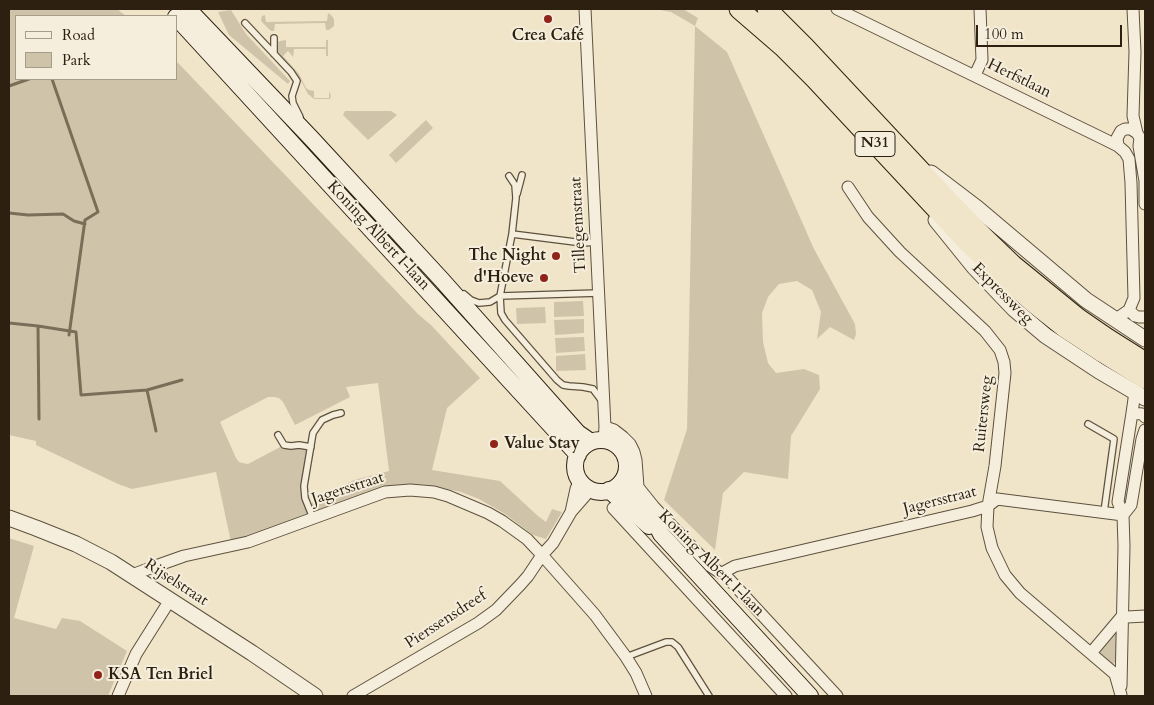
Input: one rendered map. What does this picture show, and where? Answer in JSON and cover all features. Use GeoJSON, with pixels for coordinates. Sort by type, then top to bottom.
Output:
{"type":"FeatureCollection","features":[{"type":"Feature","properties":{"kind":"highway","name":"Expressweg"},"geometry":{"type":"LineString","coordinates":[[739,9],[783,47],[815,79],[967,242],[1017,289],[1065,328],[1102,353],[1142,390]]}},
{"type":"Feature","properties":{"kind":"highway","name":"Expressweg"},"geometry":{"type":"LineString","coordinates":[[767,9],[806,47],[950,202],[1025,276],[1078,318],[1145,362]]}},
{"type":"Feature","properties":{"kind":"main road","name":"Koning Albert I-laan"},"geometry":{"type":"LineString","coordinates":[[188,9],[312,139],[441,279],[578,434],[600,437],[611,442],[622,451],[626,457],[627,464],[624,478],[653,531]]}},
{"type":"Feature","properties":{"kind":"main road","name":"Koning Albert I-laan"},"geometry":{"type":"LineString","coordinates":[[178,19],[578,455]]}},
{"type":"Feature","properties":{"kind":"main road"},"geometry":{"type":"LineString","coordinates":[[600,437],[586,445],[578,455],[576,469],[586,485],[602,492],[620,484],[624,478]]}},
{"type":"Feature","properties":{"kind":"main road","name":"Koning Albert I-laan"},"geometry":{"type":"LineString","coordinates":[[609,490],[653,531],[810,696]]}},
{"type":"Feature","properties":{"kind":"street","name":"Tillegemstraat"},"geometry":{"type":"LineString","coordinates":[[586,9],[604,403],[600,437]]}},
{"type":"Feature","properties":{"kind":"street","name":"Herfstlaan"},"geometry":{"type":"LineString","coordinates":[[838,9],[1121,149]]}},
{"type":"Feature","properties":{"kind":"street"},"geometry":{"type":"LineString","coordinates":[[975,76],[982,60],[980,9]]}},
{"type":"Feature","properties":{"kind":"street"},"geometry":{"type":"LineString","coordinates":[[1134,9],[1140,54],[1133,116],[1140,138],[1139,146],[1145,204]]}},
{"type":"Feature","properties":{"kind":"street"},"geometry":{"type":"LineString","coordinates":[[1122,315],[1134,298],[1131,183],[1129,159],[1116,142],[1133,116]]}},
{"type":"Feature","properties":{"kind":"street"},"geometry":{"type":"LineString","coordinates":[[1104,139],[1113,138],[1131,129],[1138,133]]}},
{"type":"Feature","properties":{"kind":"street"},"geometry":{"type":"LineString","coordinates":[[1121,149],[1133,151],[1139,146]]}},
{"type":"Feature","properties":{"kind":"street","name":"Expressweg"},"geometry":{"type":"LineString","coordinates":[[909,157],[977,208],[1086,300],[1122,315],[1145,339]]}},
{"type":"Feature","properties":{"kind":"street","name":"Ruitersweg"},"geometry":{"type":"LineString","coordinates":[[848,187],[868,217],[900,252],[984,331],[1002,354],[1005,373],[995,466],[988,506]]}},
{"type":"Feature","properties":{"kind":"street"},"geometry":{"type":"LineString","coordinates":[[1122,315],[1145,316]]}},
{"type":"Feature","properties":{"kind":"street"},"geometry":{"type":"LineString","coordinates":[[1122,696],[1124,546],[1123,515],[1118,502],[1132,413],[1142,390]]}},
{"type":"Feature","properties":{"kind":"street"},"geometry":{"type":"LineString","coordinates":[[1132,413],[1142,414],[1145,417]]}},
{"type":"Feature","properties":{"kind":"street","name":"Koning Albert I-laan"},"geometry":{"type":"LineString","coordinates":[[600,437],[614,430],[630,444],[636,460],[638,487],[654,507],[710,566],[727,577],[837,696]]}},
{"type":"Feature","properties":{"kind":"street"},"geometry":{"type":"LineString","coordinates":[[1123,515],[1131,505],[1145,430]]}},
{"type":"Feature","properties":{"kind":"street"},"geometry":{"type":"LineString","coordinates":[[586,485],[576,489],[571,512],[553,543],[542,555],[595,615],[626,657],[646,696]]}},
{"type":"Feature","properties":{"kind":"street","name":"Jagersstraat"},"geometry":{"type":"LineString","coordinates":[[132,575],[184,556],[248,542],[385,492],[405,490],[428,491],[448,496],[495,516],[514,529],[542,555]]}},
{"type":"Feature","properties":{"kind":"street"},"geometry":{"type":"LineString","coordinates":[[988,506],[997,499],[1123,515]]}},
{"type":"Feature","properties":{"kind":"street","name":"Jagersstraat"},"geometry":{"type":"LineString","coordinates":[[722,573],[735,566],[972,512],[988,506],[988,536],[996,558],[1005,574],[1020,593],[1115,674],[1122,696]]}},
{"type":"Feature","properties":{"kind":"street","name":"Koning Albert I-laan"},"geometry":{"type":"LineString","coordinates":[[613,508],[653,531],[786,696]]}},
{"type":"Feature","properties":{"kind":"street","name":"Rijselstraat"},"geometry":{"type":"LineString","coordinates":[[9,518],[76,544],[111,562],[314,696]]}},
{"type":"Feature","properties":{"kind":"street","name":"Pierssensdreef"},"geometry":{"type":"LineString","coordinates":[[353,696],[478,623],[505,601],[521,584],[542,555]]}},
{"type":"Feature","properties":{"kind":"street"},"geometry":{"type":"LineString","coordinates":[[118,696],[136,654],[170,600]]}},
{"type":"Feature","properties":{"kind":"street"},"geometry":{"type":"LineString","coordinates":[[1091,653],[1123,615]]}},
{"type":"Feature","properties":{"kind":"street"},"geometry":{"type":"LineString","coordinates":[[1123,615],[1127,617],[1145,616]]}},
{"type":"Feature","properties":{"kind":"lane"},"geometry":{"type":"LineString","coordinates":[[245,23],[291,72],[297,82],[292,96],[293,103],[312,139]]}},
{"type":"Feature","properties":{"kind":"lane"},"geometry":{"type":"LineString","coordinates":[[274,38],[274,54]]}},
{"type":"Feature","properties":{"kind":"lane"},"geometry":{"type":"LineString","coordinates":[[522,175],[516,198],[512,234],[500,296],[501,313],[557,380],[569,386],[593,389],[604,403]]}},
{"type":"Feature","properties":{"kind":"lane"},"geometry":{"type":"LineString","coordinates":[[509,176],[515,185],[516,198]]}},
{"type":"Feature","properties":{"kind":"lane"},"geometry":{"type":"LineString","coordinates":[[512,234],[583,243],[597,242]]}},
{"type":"Feature","properties":{"kind":"lane"},"geometry":{"type":"LineString","coordinates":[[441,279],[471,300],[479,303],[490,302],[500,296],[599,293]]}},
{"type":"Feature","properties":{"kind":"lane"},"geometry":{"type":"LineString","coordinates":[[593,389],[603,381]]}},
{"type":"Feature","properties":{"kind":"lane"},"geometry":{"type":"LineString","coordinates":[[313,518],[305,498],[304,486],[313,433],[322,420],[340,414]]}},
{"type":"Feature","properties":{"kind":"lane"},"geometry":{"type":"LineString","coordinates":[[1088,424],[1114,439],[1104,512]]}},
{"type":"Feature","properties":{"kind":"lane"},"geometry":{"type":"LineString","coordinates":[[278,435],[284,445],[311,447]]}},
{"type":"Feature","properties":{"kind":"lane"},"geometry":{"type":"LineString","coordinates":[[626,657],[666,642],[672,642],[678,647],[709,696]]}},
{"type":"Feature","properties":{"kind":"green space"},"geometry":{"type":"Polygon","coordinates":[[[9,9],[117,9],[125,15],[15,15],[15,80],[178,80],[178,63],[480,378],[447,408],[432,470],[500,481],[546,522],[552,509],[562,512],[546,539],[533,535],[505,514],[479,499],[461,492],[429,485],[392,485],[231,542],[216,472],[132,489],[36,445],[36,441],[9,435],[9,9]],[[378,383],[346,387],[350,397],[295,425],[283,402],[279,398],[274,397],[268,397],[220,422],[239,462],[248,464],[284,445],[311,447],[304,486],[308,505],[354,480],[389,471],[378,383]]]}},
{"type":"Feature","properties":{"kind":"green space"},"geometry":{"type":"Polygon","coordinates":[[[655,9],[683,9],[698,18],[695,26],[671,12],[655,9]]]}},
{"type":"Feature","properties":{"kind":"green space"},"geometry":{"type":"Polygon","coordinates":[[[231,10],[246,34],[290,81],[288,84],[229,35],[218,12],[231,10]]]}},
{"type":"Feature","properties":{"kind":"green space"},"geometry":{"type":"Polygon","coordinates":[[[328,13],[334,19],[334,26],[329,30],[326,30],[325,23],[275,24],[274,31],[271,31],[261,20],[262,16],[265,15],[266,22],[327,21],[328,13]]]}},
{"type":"Feature","properties":{"kind":"green space"},"geometry":{"type":"Polygon","coordinates":[[[695,26],[727,52],[814,249],[855,324],[856,334],[854,340],[830,327],[817,339],[821,312],[812,290],[797,281],[779,284],[768,297],[762,313],[763,342],[768,363],[776,373],[804,369],[819,375],[820,389],[791,436],[788,479],[744,472],[723,493],[715,550],[664,500],[687,429],[695,26]]]}},
{"type":"Feature","properties":{"kind":"green space"},"geometry":{"type":"Polygon","coordinates":[[[286,40],[286,47],[326,47],[326,40],[328,40],[328,56],[326,56],[326,49],[294,49],[293,57],[288,51],[283,56],[299,74],[306,88],[314,91],[314,98],[329,98],[329,91],[330,99],[314,99],[308,94],[298,75],[276,50],[278,42],[286,40]]]}},
{"type":"Feature","properties":{"kind":"green space"},"geometry":{"type":"Polygon","coordinates":[[[345,111],[391,111],[397,115],[368,140],[343,115],[345,111]]]}},
{"type":"Feature","properties":{"kind":"green space"},"geometry":{"type":"Polygon","coordinates":[[[426,120],[433,128],[396,163],[389,155],[426,120]]]}},
{"type":"Feature","properties":{"kind":"green space"},"geometry":{"type":"Polygon","coordinates":[[[583,301],[584,316],[554,317],[554,302],[583,301]]]}},
{"type":"Feature","properties":{"kind":"green space"},"geometry":{"type":"Polygon","coordinates":[[[545,307],[546,323],[517,324],[516,308],[545,307]]]}},
{"type":"Feature","properties":{"kind":"green space"},"geometry":{"type":"Polygon","coordinates":[[[584,319],[584,333],[555,335],[554,320],[584,319]]]}},
{"type":"Feature","properties":{"kind":"green space"},"geometry":{"type":"Polygon","coordinates":[[[584,337],[585,351],[556,353],[555,338],[584,337]]]}},
{"type":"Feature","properties":{"kind":"green space"},"geometry":{"type":"Polygon","coordinates":[[[585,354],[586,370],[556,371],[556,356],[585,354]]]}},
{"type":"Feature","properties":{"kind":"green space"},"geometry":{"type":"Polygon","coordinates":[[[9,538],[34,546],[14,618],[56,629],[62,618],[80,621],[127,651],[108,696],[9,696],[9,538]]]}},
{"type":"Feature","properties":{"kind":"green space"},"geometry":{"type":"Polygon","coordinates":[[[1115,634],[1117,636],[1116,662],[1111,664],[1100,652],[1115,634]]]}},
{"type":"Feature","properties":{"kind":"waterway"},"geometry":{"type":"LineString","coordinates":[[9,86],[26,80]]}},
{"type":"Feature","properties":{"kind":"waterway"},"geometry":{"type":"LineString","coordinates":[[52,80],[98,212],[85,220],[69,335]]}},
{"type":"Feature","properties":{"kind":"waterway"},"geometry":{"type":"LineString","coordinates":[[9,213],[28,215],[63,214],[74,221],[85,224]]}},
{"type":"Feature","properties":{"kind":"waterway"},"geometry":{"type":"LineString","coordinates":[[9,323],[38,326]]}},
{"type":"Feature","properties":{"kind":"waterway"},"geometry":{"type":"LineString","coordinates":[[39,419],[38,326],[76,332],[81,395],[147,390],[156,431]]}},
{"type":"Feature","properties":{"kind":"waterway"},"geometry":{"type":"LineString","coordinates":[[147,390],[182,380]]}},
{"type":"Feature","properties":{"kind":"place","name":"Crea Café"},"geometry":{"type":"Point","coordinates":[548,19]}},
{"type":"Feature","properties":{"kind":"place","name":"The Night"},"geometry":{"type":"Point","coordinates":[556,256]}},
{"type":"Feature","properties":{"kind":"place","name":"d'Hoeve"},"geometry":{"type":"Point","coordinates":[544,278]}},
{"type":"Feature","properties":{"kind":"place","name":"Value Stay"},"geometry":{"type":"Point","coordinates":[494,444]}},
{"type":"Feature","properties":{"kind":"place","name":"KSA Ten Briel"},"geometry":{"type":"Point","coordinates":[98,675]}}]}
